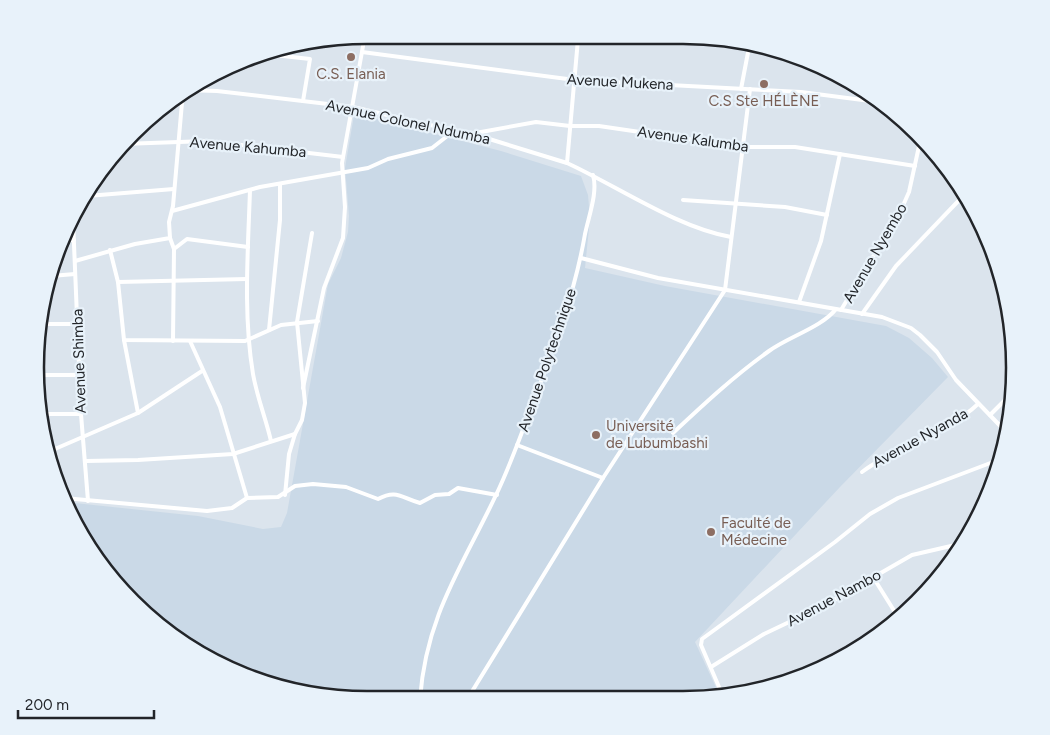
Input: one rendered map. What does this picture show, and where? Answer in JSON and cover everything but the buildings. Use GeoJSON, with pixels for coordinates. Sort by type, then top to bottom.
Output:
{"type":"FeatureCollection","features":[{"type":"Feature","properties":{"kind":"street"},"geometry":{"type":"LineString","coordinates":[[303,388],[324,288],[338,254],[345,227],[341,174],[363,44]]}},
{"type":"Feature","properties":{"kind":"street"},"geometry":{"type":"LineString","coordinates":[[567,164],[570,149],[570,126],[578,44]]}},
{"type":"Feature","properties":{"kind":"street"},"geometry":{"type":"LineString","coordinates":[[741,89],[748,51]]}},
{"type":"Feature","properties":{"kind":"street","name":"Avenue Mukena"},"geometry":{"type":"LineString","coordinates":[[362,52],[575,80],[801,92],[865,100]]}},
{"type":"Feature","properties":{"kind":"street"},"geometry":{"type":"LineString","coordinates":[[281,56],[310,59],[303,100]]}},
{"type":"Feature","properties":{"kind":"street"},"geometry":{"type":"LineString","coordinates":[[472,691],[603,478],[725,290],[750,89]]}},
{"type":"Feature","properties":{"kind":"street","name":"Avenue Colonel Ndumba"},"geometry":{"type":"LineString","coordinates":[[201,90],[353,107],[470,134],[567,164],[593,175],[634,198],[708,233],[731,237]]}},
{"type":"Feature","properties":{"kind":"street"},"geometry":{"type":"LineString","coordinates":[[173,341],[174,249],[170,238],[169,222],[172,211],[183,102]]}},
{"type":"Feature","properties":{"kind":"street","name":"Avenue Kalumba"},"geometry":{"type":"LineString","coordinates":[[470,134],[536,122],[570,126],[599,126],[742,147],[791,147],[915,166]]}},
{"type":"Feature","properties":{"kind":"street"},"geometry":{"type":"LineString","coordinates":[[172,211],[250,190],[341,174],[432,148],[455,130]]}},
{"type":"Feature","properties":{"kind":"street","name":"Avenue Kahumba"},"geometry":{"type":"LineString","coordinates":[[134,144],[190,140],[343,157]]}},
{"type":"Feature","properties":{"kind":"street","name":"Avenue Nyembo"},"geometry":{"type":"LineString","coordinates":[[841,310],[901,210],[919,147]]}},
{"type":"Feature","properties":{"kind":"street"},"geometry":{"type":"LineString","coordinates":[[799,302],[818,251],[840,154]]}},
{"type":"Feature","properties":{"kind":"street","name":"Avenue Polytechnique"},"geometry":{"type":"LineString","coordinates":[[421,691],[428,646],[439,608],[497,495],[564,320],[581,258],[589,210],[596,187],[593,175]]}},
{"type":"Feature","properties":{"kind":"street"},"geometry":{"type":"LineString","coordinates":[[269,330],[280,220],[280,185]]}},
{"type":"Feature","properties":{"kind":"street"},"geometry":{"type":"LineString","coordinates":[[93,196],[174,189]]}},
{"type":"Feature","properties":{"kind":"street"},"geometry":{"type":"LineString","coordinates":[[250,190],[247,279],[249,339],[253,375],[272,441]]}},
{"type":"Feature","properties":{"kind":"street"},"geometry":{"type":"LineString","coordinates":[[683,200],[795,208],[827,215]]}},
{"type":"Feature","properties":{"kind":"street"},"geometry":{"type":"LineString","coordinates":[[862,314],[896,266],[959,200]]}},
{"type":"Feature","properties":{"kind":"street","name":"Avenue Shimba"},"geometry":{"type":"LineString","coordinates":[[74,232],[81,414],[88,501]]}},
{"type":"Feature","properties":{"kind":"street"},"geometry":{"type":"LineString","coordinates":[[285,494],[289,454],[295,434],[302,420],[304,403],[296,322],[312,232]]}},
{"type":"Feature","properties":{"kind":"street"},"geometry":{"type":"LineString","coordinates":[[75,261],[110,250],[170,238]]}},
{"type":"Feature","properties":{"kind":"street"},"geometry":{"type":"LineString","coordinates":[[174,249],[187,239],[248,247]]}},
{"type":"Feature","properties":{"kind":"street"},"geometry":{"type":"LineString","coordinates":[[70,240],[74,240]]}},
{"type":"Feature","properties":{"kind":"street"},"geometry":{"type":"LineString","coordinates":[[110,250],[118,282],[124,340],[138,413]]}},
{"type":"Feature","properties":{"kind":"street"},"geometry":{"type":"LineString","coordinates":[[581,258],[658,278],[882,317],[914,330],[932,346],[956,380],[1001,426]]}},
{"type":"Feature","properties":{"kind":"street"},"geometry":{"type":"LineString","coordinates":[[57,275],[75,274]]}},
{"type":"Feature","properties":{"kind":"street"},"geometry":{"type":"LineString","coordinates":[[118,282],[247,279]]}},
{"type":"Feature","properties":{"kind":"street"},"geometry":{"type":"LineString","coordinates":[[674,433],[727,382],[771,349],[828,319],[836,309]]}},
{"type":"Feature","properties":{"kind":"street"},"geometry":{"type":"LineString","coordinates":[[124,340],[190,341],[249,339],[275,326],[296,322],[318,321]]}},
{"type":"Feature","properties":{"kind":"street"},"geometry":{"type":"LineString","coordinates":[[47,324],[78,324]]}},
{"type":"Feature","properties":{"kind":"street"},"geometry":{"type":"LineString","coordinates":[[190,341],[202,372],[220,407],[247,498]]}},
{"type":"Feature","properties":{"kind":"street"},"geometry":{"type":"LineString","coordinates":[[55,449],[138,413],[202,372]]}},
{"type":"Feature","properties":{"kind":"street"},"geometry":{"type":"LineString","coordinates":[[44,375],[80,375]]}},
{"type":"Feature","properties":{"kind":"street"},"geometry":{"type":"LineString","coordinates":[[990,415],[1004,400]]}},
{"type":"Feature","properties":{"kind":"street","name":"Avenue Nyanda"},"geometry":{"type":"LineString","coordinates":[[862,472],[880,458],[960,419],[978,404]]}},
{"type":"Feature","properties":{"kind":"street"},"geometry":{"type":"LineString","coordinates":[[48,414],[81,414]]}},
{"type":"Feature","properties":{"kind":"street"},"geometry":{"type":"LineString","coordinates":[[86,461],[233,454],[295,434]]}},
{"type":"Feature","properties":{"kind":"street"},"geometry":{"type":"LineString","coordinates":[[517,445],[603,478]]}},
{"type":"Feature","properties":{"kind":"street"},"geometry":{"type":"LineString","coordinates":[[720,689],[701,644],[702,638],[828,548],[870,514],[898,498],[992,463]]}},
{"type":"Feature","properties":{"kind":"street"},"geometry":{"type":"LineString","coordinates":[[72,499],[207,511],[232,508],[247,498],[285,494],[295,486],[313,484],[346,488],[374,499],[396,494],[420,503],[435,495],[449,494],[458,488],[497,495]]}},
{"type":"Feature","properties":{"kind":"street","name":"Avenue Nambo"},"geometry":{"type":"LineString","coordinates":[[711,668],[764,634],[828,604],[912,555],[953,546]]}},
{"type":"Feature","properties":{"kind":"street"},"geometry":{"type":"LineString","coordinates":[[874,577],[895,612]]}},
{"type":"Feature","properties":{"kind":"shaded area","name":"Université de Lubumbashi"},"geometry":{"type":"Polygon","coordinates":[[[357,114],[501,151],[581,176],[588,195],[590,218],[585,268],[665,286],[886,326],[909,338],[932,358],[948,377],[840,487],[695,642],[717,689],[704,691],[346,691],[304,685],[244,667],[224,658],[188,637],[154,611],[124,581],[98,547],[73,503],[198,516],[263,529],[281,527],[287,513],[328,284],[341,258],[348,232],[349,216],[345,168],[354,115],[357,114]]]}},
{"type":"Feature","properties":{"kind":"place","name":"C.S. Elania"},"geometry":{"type":"Point","coordinates":[351,57]}},
{"type":"Feature","properties":{"kind":"place","name":"C.S Ste HÉLÈNE"},"geometry":{"type":"Point","coordinates":[764,84]}},
{"type":"Feature","properties":{"kind":"place","name":"Université de Lubumbashi"},"geometry":{"type":"Point","coordinates":[596,435]}},
{"type":"Feature","properties":{"kind":"place","name":"Faculté de Médecine"},"geometry":{"type":"Point","coordinates":[711,532]}}]}
